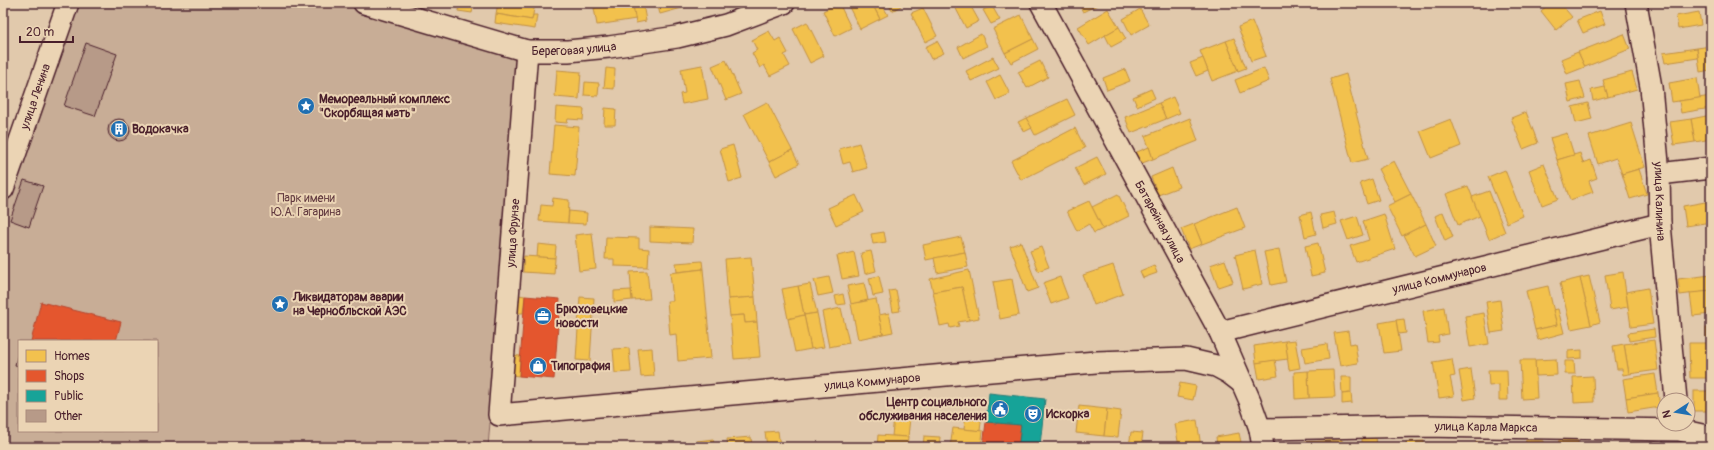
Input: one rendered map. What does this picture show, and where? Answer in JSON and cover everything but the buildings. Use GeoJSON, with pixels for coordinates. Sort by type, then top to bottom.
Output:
{"type":"FeatureCollection","features":[{"type":"Feature","properties":{"kind":"street","name":"улица Ленина"},"geometry":{"type":"LineString","coordinates":[[3,189],[68,3]]}},
{"type":"Feature","properties":{"kind":"street","name":"Береговая улица"},"geometry":{"type":"LineString","coordinates":[[364,3],[527,51],[568,51],[609,47],[677,37],[726,25],[784,3]]}},
{"type":"Feature","properties":{"kind":"street","name":"Батарейная улица"},"geometry":{"type":"LineString","coordinates":[[1041,3],[1220,332],[1242,382],[1262,438]]}},
{"type":"Feature","properties":{"kind":"street","name":"улица Калинина"},"geometry":{"type":"LineString","coordinates":[[1636,3],[1651,87],[1659,174],[1660,224],[1675,392]]}},
{"type":"Feature","properties":{"kind":"street","name":"улица Фрунзе"},"geometry":{"type":"LineString","coordinates":[[499,415],[527,51]]}},
{"type":"Feature","properties":{"kind":"street"},"geometry":{"type":"LineString","coordinates":[[1659,174],[1711,168]]}},
{"type":"Feature","properties":{"kind":"street","name":"улица Коммунаров"},"geometry":{"type":"LineString","coordinates":[[1220,332],[1660,224]]}},
{"type":"Feature","properties":{"kind":"street","name":"улица Коммунаров"},"geometry":{"type":"LineString","coordinates":[[499,415],[1104,362],[1186,359],[1216,366],[1242,382]]}},
{"type":"Feature","properties":{"kind":"street","name":"улица Карла Маркса"},"geometry":{"type":"LineString","coordinates":[[1262,438],[1423,426],[1680,434],[1711,437]]}},
{"type":"Feature","properties":{"kind":"green space","name":"Парк имени Ю.А. Гагарина"},"geometry":{"type":"Polygon","coordinates":[[[76,3],[349,3],[520,58],[488,447],[3,447],[3,214],[76,3]]]}},
{"type":"Feature","properties":{"kind":"place","name":"Мемореальный комплекс \"Cкорбящая мать\""},"geometry":{"type":"Point","coordinates":[306,106]}},
{"type":"Feature","properties":{"kind":"place","name":"Водокачка"},"geometry":{"type":"Point","coordinates":[119,129]}},
{"type":"Feature","properties":{"kind":"place","name":"Ликвидаторам аварии на Чернобльской АЭС"},"geometry":{"type":"Point","coordinates":[280,304]}},
{"type":"Feature","properties":{"kind":"place","name":"Брюховецкие новости"},"geometry":{"type":"Point","coordinates":[543,316]}},
{"type":"Feature","properties":{"kind":"place","name":"Типография"},"geometry":{"type":"Point","coordinates":[538,366]}},
{"type":"Feature","properties":{"kind":"place","name":"Центр социального обслуживания населения"},"geometry":{"type":"Point","coordinates":[1000,409]}},
{"type":"Feature","properties":{"kind":"place","name":"Искорка"},"geometry":{"type":"Point","coordinates":[1033,414]}}]}
